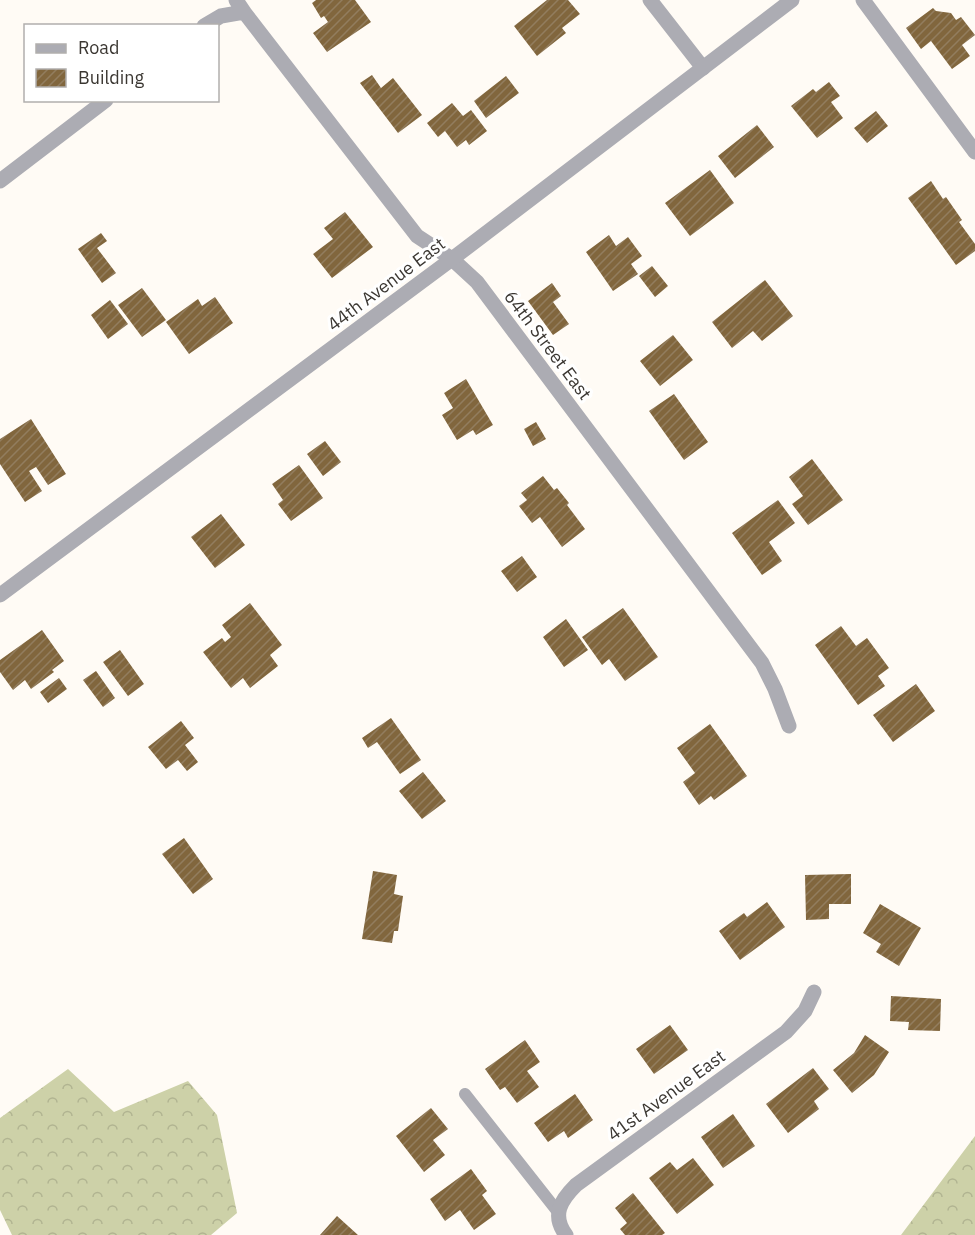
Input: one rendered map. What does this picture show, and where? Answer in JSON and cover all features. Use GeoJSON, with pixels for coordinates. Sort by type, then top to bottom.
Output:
{"type":"FeatureCollection","features":[{"type":"Feature","properties":{"kind":"street"},"geometry":{"type":"LineString","coordinates":[[650,0],[703,68]]}},
{"type":"Feature","properties":{"kind":"street","name":"44th Avenue East"},"geometry":{"type":"LineString","coordinates":[[0,595],[452,259],[792,0]]}},
{"type":"Feature","properties":{"kind":"street"},"geometry":{"type":"LineString","coordinates":[[863,0],[975,152]]}},
{"type":"Feature","properties":{"kind":"street"},"geometry":{"type":"LineString","coordinates":[[207,24],[240,6]]}},
{"type":"Feature","properties":{"kind":"street","name":"64th Street East"},"geometry":{"type":"LineString","coordinates":[[240,6],[417,236],[452,259],[477,282],[762,663],[789,726]]}},
{"type":"Feature","properties":{"kind":"street"},"geometry":{"type":"LineString","coordinates":[[0,181],[103,102]]}},
{"type":"Feature","properties":{"kind":"street","name":"41st Avenue East"},"geometry":{"type":"LineString","coordinates":[[558,1212],[561,1203],[576,1185],[786,1032],[805,1011],[814,992]]}},
{"type":"Feature","properties":{"kind":"street"},"geometry":{"type":"LineString","coordinates":[[558,1212],[559,1221],[566,1235]]}},
{"type":"Feature","properties":{"kind":"lane"},"geometry":{"type":"LineString","coordinates":[[465,1094],[558,1212]]}},
{"type":"Feature","properties":{"kind":"green space"},"geometry":{"type":"Polygon","coordinates":[[[68,1069],[114,1112],[188,1081],[217,1115],[237,1213],[211,1235],[12,1235],[0,1210],[0,1118],[68,1069]]]}},
{"type":"Feature","properties":{"kind":"green space"},"geometry":{"type":"Polygon","coordinates":[[[975,1136],[975,1235],[901,1235],[975,1136]]]}},
{"type":"Feature","properties":{"kind":"building"},"geometry":{"type":"Polygon","coordinates":[[[316,0],[355,0],[371,22],[327,52],[313,33],[328,22],[324,16],[321,18],[312,3],[316,0]]]}},
{"type":"Feature","properties":{"kind":"building"},"geometry":{"type":"Polygon","coordinates":[[[547,0],[568,0],[580,14],[562,28],[566,33],[537,56],[514,26],[547,0]]]}},
{"type":"Feature","properties":{"kind":"building"},"geometry":{"type":"Polygon","coordinates":[[[933,8],[936,11],[951,13],[956,20],[961,17],[975,35],[962,45],[970,56],[952,69],[931,41],[921,49],[906,28],[933,8]]]}},
{"type":"Feature","properties":{"kind":"building"},"geometry":{"type":"Polygon","coordinates":[[[372,75],[381,88],[393,78],[422,115],[398,133],[360,83],[372,75]]]}},
{"type":"Feature","properties":{"kind":"building"},"geometry":{"type":"Polygon","coordinates":[[[506,76],[519,93],[486,118],[474,101],[506,76]]]}},
{"type":"Feature","properties":{"kind":"building"},"geometry":{"type":"Polygon","coordinates":[[[829,82],[840,96],[831,102],[843,118],[817,138],[791,106],[813,89],[816,92],[829,82]]]}},
{"type":"Feature","properties":{"kind":"building"},"geometry":{"type":"Polygon","coordinates":[[[452,103],[463,116],[471,110],[487,131],[469,145],[466,140],[457,147],[445,131],[438,137],[427,123],[452,103]]]}},
{"type":"Feature","properties":{"kind":"building"},"geometry":{"type":"Polygon","coordinates":[[[876,111],[888,126],[867,143],[854,128],[876,111]]]}},
{"type":"Feature","properties":{"kind":"building"},"geometry":{"type":"Polygon","coordinates":[[[757,125],[774,147],[735,178],[718,156],[757,125]]]}},
{"type":"Feature","properties":{"kind":"building"},"geometry":{"type":"Polygon","coordinates":[[[710,170],[734,203],[690,236],[665,203],[710,170]]]}},
{"type":"Feature","properties":{"kind":"building"},"geometry":{"type":"Polygon","coordinates":[[[931,181],[943,199],[946,197],[962,220],[959,222],[975,244],[975,251],[956,265],[908,198],[931,181]]]}},
{"type":"Feature","properties":{"kind":"building"},"geometry":{"type":"Polygon","coordinates":[[[345,212],[373,247],[332,278],[313,254],[333,239],[324,228],[345,212]]]}},
{"type":"Feature","properties":{"kind":"building"},"geometry":{"type":"Polygon","coordinates":[[[101,233],[107,241],[97,248],[116,273],[102,283],[78,249],[101,233]]]}},
{"type":"Feature","properties":{"kind":"building"},"geometry":{"type":"Polygon","coordinates":[[[609,235],[616,246],[628,237],[642,256],[631,264],[638,274],[613,291],[586,252],[609,235]]]}},
{"type":"Feature","properties":{"kind":"building"},"geometry":{"type":"Polygon","coordinates":[[[652,266],[668,286],[655,297],[639,276],[652,266]]]}},
{"type":"Feature","properties":{"kind":"building"},"geometry":{"type":"Polygon","coordinates":[[[765,280],[793,316],[762,341],[753,331],[732,348],[712,322],[765,280]]]}},
{"type":"Feature","properties":{"kind":"building"},"geometry":{"type":"Polygon","coordinates":[[[552,283],[561,296],[553,302],[569,324],[553,335],[528,301],[552,283]]]}},
{"type":"Feature","properties":{"kind":"building"},"geometry":{"type":"Polygon","coordinates":[[[142,288],[166,320],[142,337],[118,305],[142,288]]]}},
{"type":"Feature","properties":{"kind":"building"},"geometry":{"type":"Polygon","coordinates":[[[215,297],[233,323],[189,354],[166,322],[198,299],[202,306],[215,297]]]}},
{"type":"Feature","properties":{"kind":"building"},"geometry":{"type":"Polygon","coordinates":[[[110,300],[128,324],[108,339],[91,315],[110,300]]]}},
{"type":"Feature","properties":{"kind":"building"},"geometry":{"type":"Polygon","coordinates":[[[673,335],[693,360],[660,386],[640,361],[673,335]]]}},
{"type":"Feature","properties":{"kind":"building"},"geometry":{"type":"Polygon","coordinates":[[[466,379],[493,425],[476,435],[473,430],[457,440],[442,415],[453,408],[444,393],[466,379]]]}},
{"type":"Feature","properties":{"kind":"building"},"geometry":{"type":"Polygon","coordinates":[[[674,394],[708,442],[684,460],[649,411],[674,394]]]}},
{"type":"Feature","properties":{"kind":"building"},"geometry":{"type":"Polygon","coordinates":[[[31,419],[66,474],[48,485],[36,467],[29,471],[42,491],[25,502],[0,464],[0,439],[31,419]]]}},
{"type":"Feature","properties":{"kind":"building"},"geometry":{"type":"Polygon","coordinates":[[[536,422],[546,439],[533,446],[524,429],[536,422]]]}},
{"type":"Feature","properties":{"kind":"building"},"geometry":{"type":"Polygon","coordinates":[[[325,441],[341,462],[323,476],[307,454],[325,441]]]}},
{"type":"Feature","properties":{"kind":"building"},"geometry":{"type":"Polygon","coordinates":[[[812,459],[843,500],[808,525],[792,504],[803,496],[789,477],[812,459]]]}},
{"type":"Feature","properties":{"kind":"building"},"geometry":{"type":"Polygon","coordinates":[[[299,465],[323,498],[291,521],[278,504],[283,500],[272,484],[299,465]]]}},
{"type":"Feature","properties":{"kind":"building"},"geometry":{"type":"Polygon","coordinates":[[[543,476],[569,503],[567,505],[585,529],[562,547],[540,517],[532,523],[519,506],[527,500],[521,493],[543,476]]]}},
{"type":"Feature","properties":{"kind":"building"},"geometry":{"type":"Polygon","coordinates":[[[778,500],[795,523],[769,542],[782,561],[762,575],[732,533],[778,500]]]}},
{"type":"Feature","properties":{"kind":"building"},"geometry":{"type":"Polygon","coordinates":[[[221,514],[245,545],[215,568],[191,537],[221,514]]]}},
{"type":"Feature","properties":{"kind":"building"},"geometry":{"type":"Polygon","coordinates":[[[522,556],[537,577],[517,592],[501,571],[522,556]]]}},
{"type":"Feature","properties":{"kind":"building"},"geometry":{"type":"Polygon","coordinates":[[[250,603],[282,645],[270,655],[278,666],[250,688],[243,678],[231,688],[203,652],[222,638],[225,642],[231,637],[222,625],[250,603]]]}},
{"type":"Feature","properties":{"kind":"building"},"geometry":{"type":"Polygon","coordinates":[[[623,608],[658,657],[625,681],[609,659],[602,665],[582,637],[623,608]]]}},
{"type":"Feature","properties":{"kind":"building"},"geometry":{"type":"Polygon","coordinates":[[[566,619],[588,650],[564,667],[543,637],[566,619]]]}},
{"type":"Feature","properties":{"kind":"building"},"geometry":{"type":"Polygon","coordinates":[[[841,626],[856,646],[867,638],[889,668],[878,676],[885,686],[858,705],[815,645],[841,626]]]}},
{"type":"Feature","properties":{"kind":"building"},"geometry":{"type":"Polygon","coordinates":[[[42,630],[64,661],[52,670],[54,672],[31,689],[25,680],[13,690],[0,672],[0,660],[42,630]]]}},
{"type":"Feature","properties":{"kind":"building"},"geometry":{"type":"Polygon","coordinates":[[[120,650],[144,684],[128,696],[103,662],[120,650]]]}},
{"type":"Feature","properties":{"kind":"building"},"geometry":{"type":"Polygon","coordinates":[[[96,671],[115,698],[103,707],[83,680],[96,671]]]}},
{"type":"Feature","properties":{"kind":"building"},"geometry":{"type":"Polygon","coordinates":[[[59,678],[67,689],[48,703],[40,692],[59,678]]]}},
{"type":"Feature","properties":{"kind":"building"},"geometry":{"type":"Polygon","coordinates":[[[916,684],[935,711],[893,742],[873,715],[916,684]]]}},
{"type":"Feature","properties":{"kind":"building"},"geometry":{"type":"Polygon","coordinates":[[[391,718],[421,760],[400,774],[377,742],[368,748],[362,738],[391,718]]]}},
{"type":"Feature","properties":{"kind":"building"},"geometry":{"type":"Polygon","coordinates":[[[181,721],[194,738],[185,745],[198,762],[187,771],[178,760],[166,769],[148,747],[181,721]]]}},
{"type":"Feature","properties":{"kind":"building"},"geometry":{"type":"Polygon","coordinates":[[[710,724],[747,776],[714,800],[711,796],[699,805],[683,782],[695,773],[677,748],[710,724]]]}},
{"type":"Feature","properties":{"kind":"building"},"geometry":{"type":"Polygon","coordinates":[[[423,772],[446,801],[422,819],[399,791],[423,772]]]}},
{"type":"Feature","properties":{"kind":"building"},"geometry":{"type":"Polygon","coordinates":[[[184,838],[213,879],[193,894],[162,854],[184,838]]]}},
{"type":"Feature","properties":{"kind":"building"},"geometry":{"type":"Polygon","coordinates":[[[373,871],[397,875],[394,894],[403,896],[398,931],[394,931],[392,943],[362,939],[373,871]]]}},
{"type":"Feature","properties":{"kind":"building"},"geometry":{"type":"Polygon","coordinates":[[[851,874],[851,904],[829,904],[829,919],[806,920],[805,875],[851,874]]]}},
{"type":"Feature","properties":{"kind":"building"},"geometry":{"type":"Polygon","coordinates":[[[767,902],[785,927],[740,960],[719,931],[744,913],[747,917],[767,902]]]}},
{"type":"Feature","properties":{"kind":"building"},"geometry":{"type":"Polygon","coordinates":[[[880,904],[921,928],[899,966],[876,952],[881,944],[863,933],[880,904]]]}},
{"type":"Feature","properties":{"kind":"building"},"geometry":{"type":"Polygon","coordinates":[[[891,996],[941,999],[940,1031],[908,1030],[909,1022],[890,1021],[891,996]]]}},
{"type":"Feature","properties":{"kind":"building"},"geometry":{"type":"Polygon","coordinates":[[[670,1025],[688,1050],[654,1074],[636,1049],[670,1025]]]}},
{"type":"Feature","properties":{"kind":"building"},"geometry":{"type":"Polygon","coordinates":[[[865,1035],[889,1052],[874,1075],[852,1093],[833,1070],[854,1053],[865,1035]]]}},
{"type":"Feature","properties":{"kind":"building"},"geometry":{"type":"Polygon","coordinates":[[[525,1040],[540,1062],[527,1071],[539,1087],[517,1103],[505,1087],[500,1090],[485,1069],[525,1040]]]}},
{"type":"Feature","properties":{"kind":"building"},"geometry":{"type":"Polygon","coordinates":[[[813,1068],[829,1089],[814,1101],[819,1109],[788,1133],[766,1104],[813,1068]]]}},
{"type":"Feature","properties":{"kind":"building"},"geometry":{"type":"Polygon","coordinates":[[[575,1094],[593,1120],[568,1138],[564,1131],[548,1142],[534,1123],[575,1094]]]}},
{"type":"Feature","properties":{"kind":"building"},"geometry":{"type":"Polygon","coordinates":[[[431,1108],[448,1129],[433,1140],[445,1155],[424,1172],[396,1136],[431,1108]]]}},
{"type":"Feature","properties":{"kind":"building"},"geometry":{"type":"Polygon","coordinates":[[[733,1114],[755,1146],[723,1168],[701,1137],[733,1114]]]}},
{"type":"Feature","properties":{"kind":"building"},"geometry":{"type":"Polygon","coordinates":[[[693,1158],[714,1185],[677,1214],[649,1178],[670,1162],[677,1170],[693,1158]]]}},
{"type":"Feature","properties":{"kind":"building"},"geometry":{"type":"Polygon","coordinates":[[[471,1169],[487,1191],[482,1195],[496,1214],[474,1230],[460,1210],[445,1221],[430,1199],[471,1169]]]}},
{"type":"Feature","properties":{"kind":"building"},"geometry":{"type":"Polygon","coordinates":[[[633,1193],[665,1233],[662,1235],[625,1235],[620,1229],[627,1223],[615,1208],[633,1193]]]}},
{"type":"Feature","properties":{"kind":"building"},"geometry":{"type":"Polygon","coordinates":[[[337,1216],[358,1235],[320,1235],[337,1216]]]}}]}
